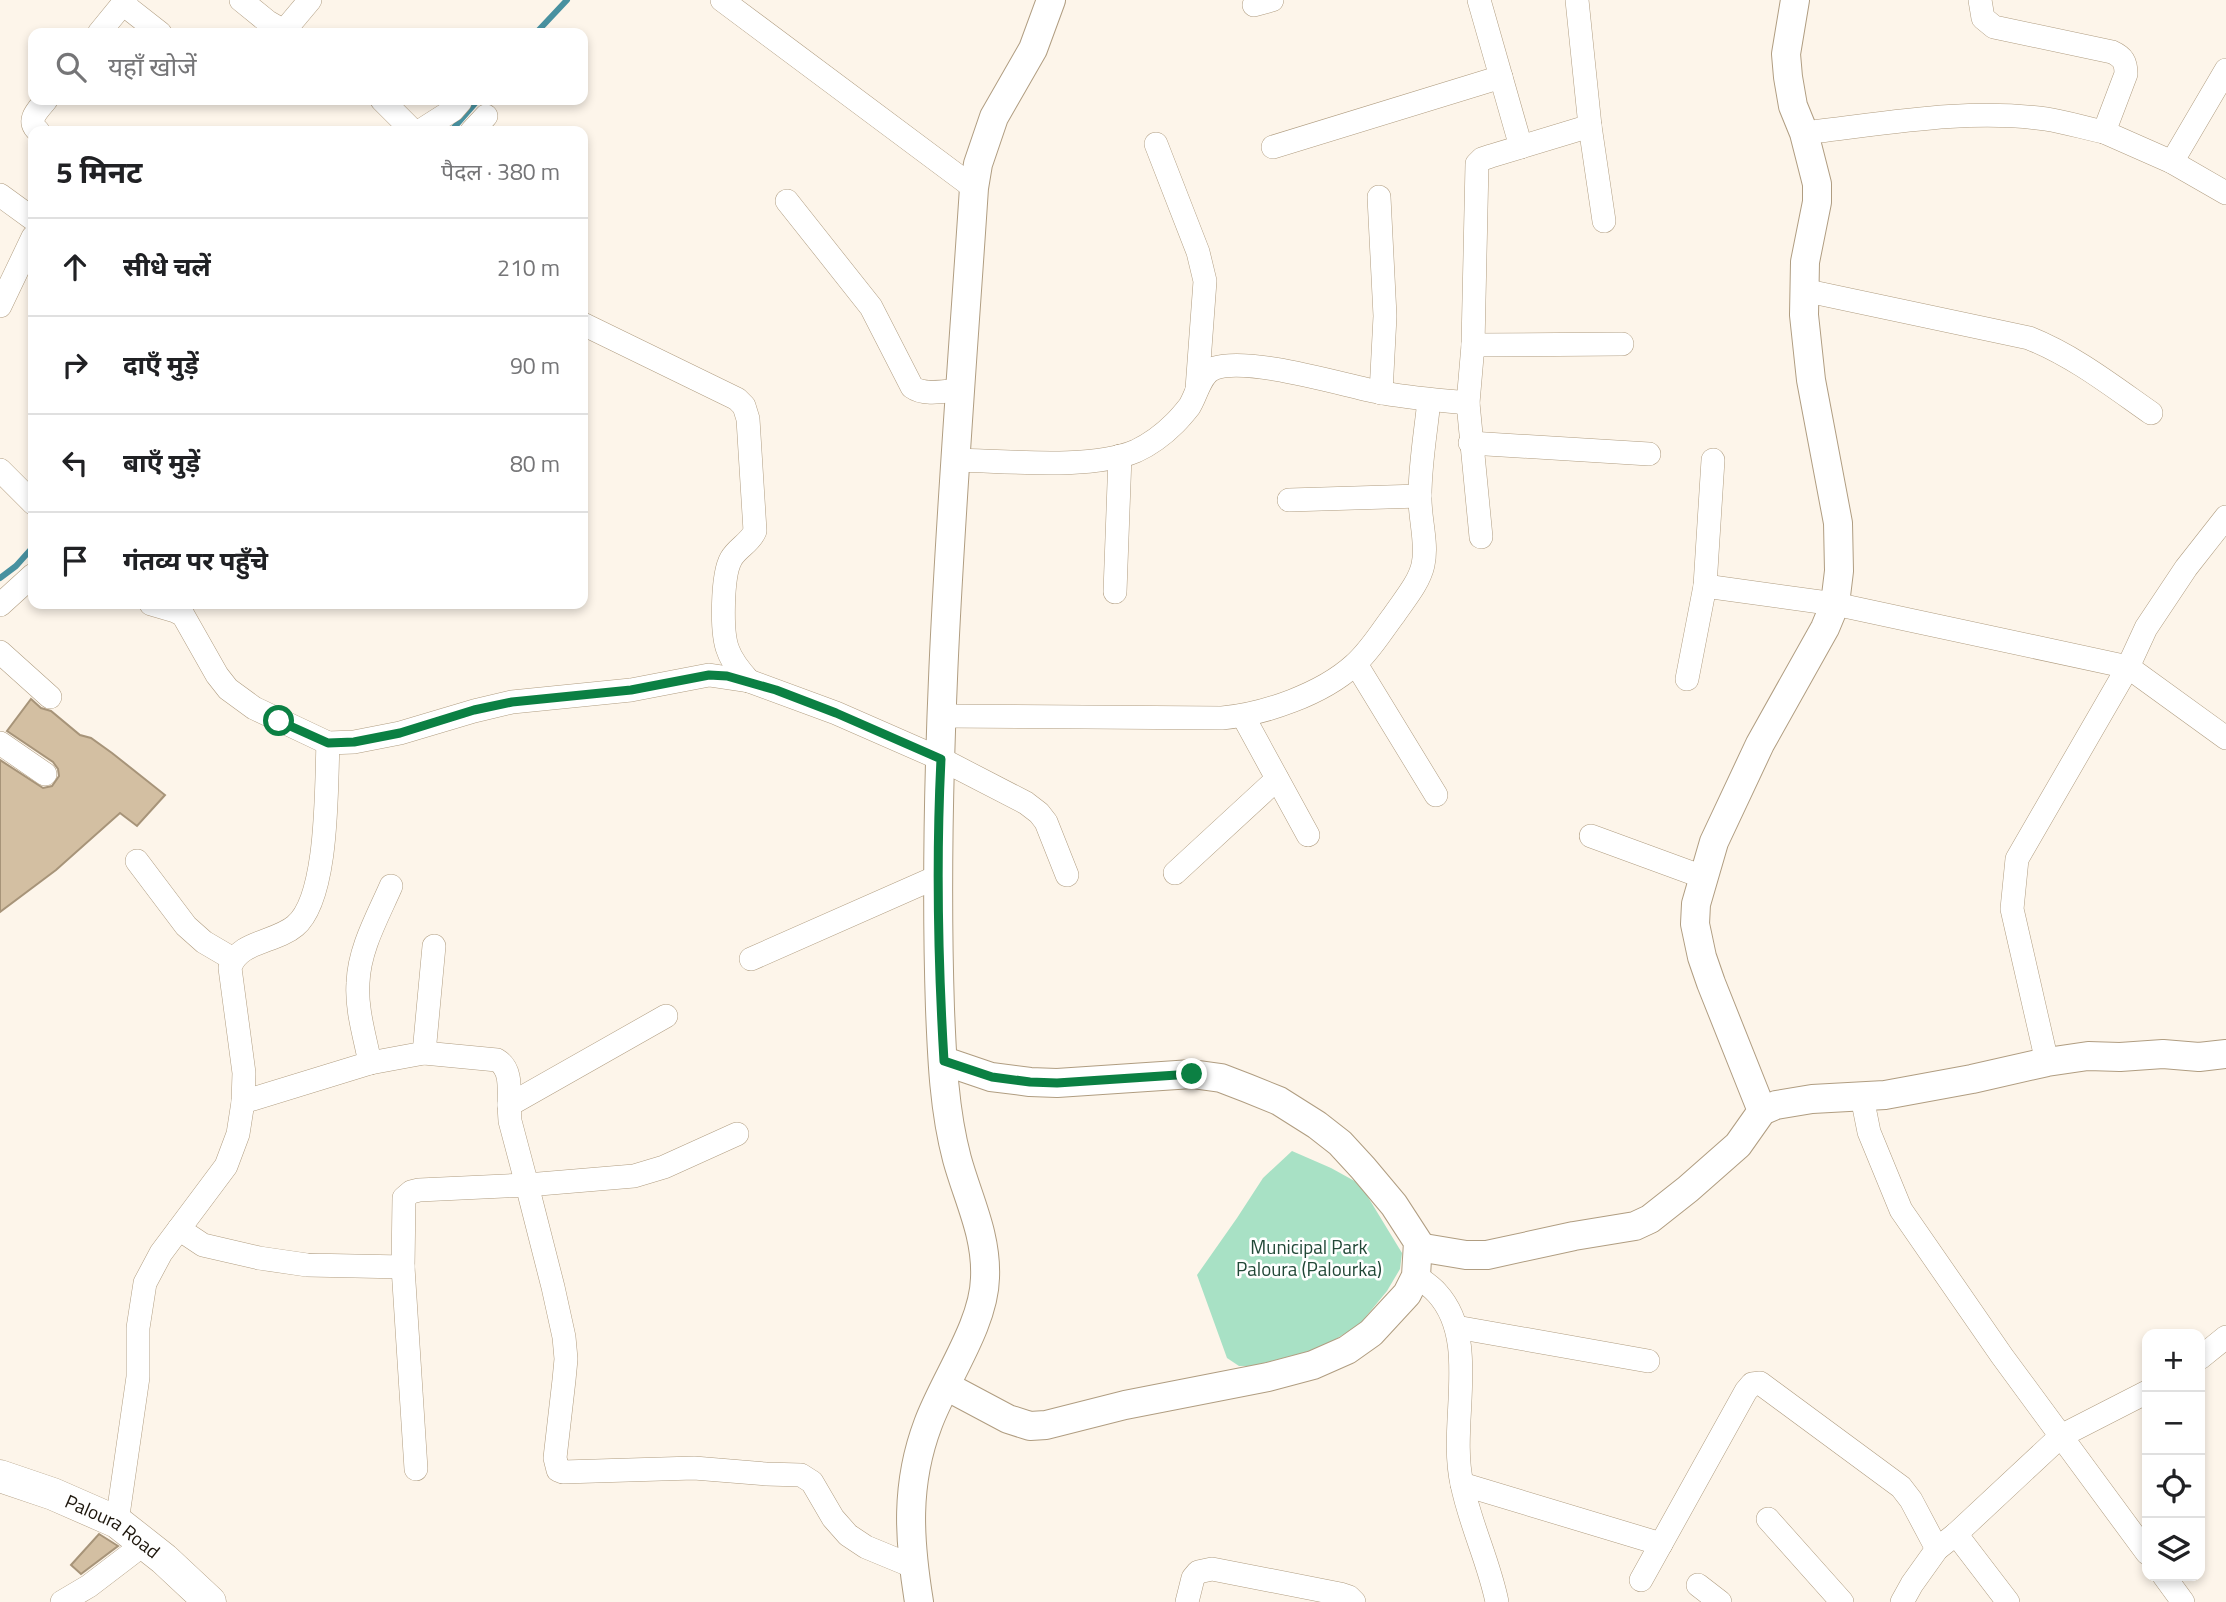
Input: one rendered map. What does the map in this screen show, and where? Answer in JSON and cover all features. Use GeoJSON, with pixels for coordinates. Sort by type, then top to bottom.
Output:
{"type":"FeatureCollection","features":[{"type":"Feature","properties":{"kind":"main road","name":"Paloura Road"},"geometry":{"type":"LineString","coordinates":[[0,1476],[53,1494],[117,1522],[210,1602]]}},
{"type":"Feature","properties":{"kind":"street"},"geometry":{"type":"LineString","coordinates":[[241,0],[280,28]]}},
{"type":"Feature","properties":{"kind":"street"},"geometry":{"type":"LineString","coordinates":[[289,28],[310,0]]}},
{"type":"Feature","properties":{"kind":"street"},"geometry":{"type":"LineString","coordinates":[[722,0],[974,188]]}},
{"type":"Feature","properties":{"kind":"street"},"geometry":{"type":"LineString","coordinates":[[919,1602],[912,1566],[910,1508],[920,1450],[928,1424],[977,1316],[985,1283],[981,1232],[958,1161],[946,1099],[940,1011],[938,823],[941,716],[974,188],[978,164],[994,117],[1033,49],[1051,0]]}},
{"type":"Feature","properties":{"kind":"street"},"geometry":{"type":"LineString","coordinates":[[1479,0],[1521,147]]}},
{"type":"Feature","properties":{"kind":"street"},"geometry":{"type":"LineString","coordinates":[[1577,0],[1590,126],[1605,221]]}},
{"type":"Feature","properties":{"kind":"street"},"geometry":{"type":"LineString","coordinates":[[1762,1111],[1702,957],[1695,924],[1696,904],[1714,842],[1745,773],[1783,701],[1816,647],[1835,604],[1839,571],[1838,523],[1811,380],[1803,290],[1805,262],[1817,202],[1817,184],[1804,133],[1793,106],[1786,54],[1795,0]]}},
{"type":"Feature","properties":{"kind":"street"},"geometry":{"type":"LineString","coordinates":[[1980,0],[1983,18],[1994,27],[2121,56],[2126,64],[2126,74],[2104,132]]}},
{"type":"Feature","properties":{"kind":"street"},"geometry":{"type":"LineString","coordinates":[[103,28],[124,2],[153,28]]}},
{"type":"Feature","properties":{"kind":"street"},"geometry":{"type":"LineString","coordinates":[[2172,162],[2226,70]]}},
{"type":"Feature","properties":{"kind":"street"},"geometry":{"type":"LineString","coordinates":[[1273,147],[1501,77]]}},
{"type":"Feature","properties":{"kind":"street"},"geometry":{"type":"LineString","coordinates":[[33,126],[34,115],[42,105]]}},
{"type":"Feature","properties":{"kind":"street"},"geometry":{"type":"LineString","coordinates":[[387,105],[408,126]]}},
{"type":"Feature","properties":{"kind":"street"},"geometry":{"type":"LineString","coordinates":[[428,126],[457,105]]}},
{"type":"Feature","properties":{"kind":"street"},"geometry":{"type":"LineString","coordinates":[[1804,133],[1946,116],[2046,120],[2104,132],[2172,162],[2226,193]]}},
{"type":"Feature","properties":{"kind":"street"},"geometry":{"type":"LineString","coordinates":[[1481,537],[1468,403],[1473,345],[1477,164],[1482,159],[1590,126]]}},
{"type":"Feature","properties":{"kind":"street"},"geometry":{"type":"LineString","coordinates":[[1156,144],[1198,252],[1205,281],[1196,393]]}},
{"type":"Feature","properties":{"kind":"street"},"geometry":{"type":"LineString","coordinates":[[0,195],[28,215]]}},
{"type":"Feature","properties":{"kind":"street"},"geometry":{"type":"LineString","coordinates":[[1379,197],[1385,316],[1381,393]]}},
{"type":"Feature","properties":{"kind":"street"},"geometry":{"type":"LineString","coordinates":[[787,201],[871,307],[912,387],[926,392],[961,390]]}},
{"type":"Feature","properties":{"kind":"street"},"geometry":{"type":"LineString","coordinates":[[0,306],[28,247]]}},
{"type":"Feature","properties":{"kind":"street"},"geometry":{"type":"LineString","coordinates":[[1803,290],[2029,338],[2077,360],[2151,413]]}},
{"type":"Feature","properties":{"kind":"street"},"geometry":{"type":"LineString","coordinates":[[588,326],[737,399],[747,412],[755,531],[730,560],[723,604],[726,647],[732,660],[749,681]]}},
{"type":"Feature","properties":{"kind":"street"},"geometry":{"type":"LineString","coordinates":[[1473,345],[1622,344]]}},
{"type":"Feature","properties":{"kind":"street"},"geometry":{"type":"LineString","coordinates":[[956,460],[1081,462],[1136,451],[1177,422],[1189,407],[1205,374],[1215,368],[1251,366],[1381,393],[1468,403]]}},
{"type":"Feature","properties":{"kind":"street"},"geometry":{"type":"LineString","coordinates":[[941,716],[1222,718],[1242,716],[1282,704],[1340,677],[1372,646],[1410,592],[1423,565],[1420,496],[1429,400]]}},
{"type":"Feature","properties":{"kind":"street"},"geometry":{"type":"LineString","coordinates":[[1471,443],[1649,454]]}},
{"type":"Feature","properties":{"kind":"street"},"geometry":{"type":"LineString","coordinates":[[1115,592],[1121,456]]}},
{"type":"Feature","properties":{"kind":"street"},"geometry":{"type":"LineString","coordinates":[[1688,678],[1705,586],[1713,460]]}},
{"type":"Feature","properties":{"kind":"street"},"geometry":{"type":"LineString","coordinates":[[0,470],[28,498]]}},
{"type":"Feature","properties":{"kind":"street"},"geometry":{"type":"LineString","coordinates":[[1289,500],[1420,496]]}},
{"type":"Feature","properties":{"kind":"street"},"geometry":{"type":"LineString","coordinates":[[2047,1062],[2012,909],[2017,859],[2128,667],[2146,628],[2167,594],[2226,517]]}},
{"type":"Feature","properties":{"kind":"street"},"geometry":{"type":"LineString","coordinates":[[0,605],[28,580]]}},
{"type":"Feature","properties":{"kind":"street"},"geometry":{"type":"LineString","coordinates":[[1705,586],[1835,604],[2128,667],[2226,738]]}},
{"type":"Feature","properties":{"kind":"street"},"geometry":{"type":"LineString","coordinates":[[168,609],[183,615],[217,675],[228,689],[254,708],[328,743],[354,742],[400,733],[474,710],[512,702],[631,690],[709,675],[749,681],[836,713],[941,759],[1026,803],[1039,813],[1052,833],[1067,875]]}},
{"type":"Feature","properties":{"kind":"street"},"geometry":{"type":"LineString","coordinates":[[0,652],[50,697]]}},
{"type":"Feature","properties":{"kind":"street"},"geometry":{"type":"LineString","coordinates":[[1356,664],[1436,795]]}},
{"type":"Feature","properties":{"kind":"street"},"geometry":{"type":"LineString","coordinates":[[1242,716],[1308,835]]}},
{"type":"Feature","properties":{"kind":"street"},"geometry":{"type":"LineString","coordinates":[[0,743],[45,774]]}},
{"type":"Feature","properties":{"kind":"street"},"geometry":{"type":"LineString","coordinates":[[117,1522],[138,1377],[138,1328],[145,1283],[161,1253],[226,1166],[238,1134],[243,1102],[242,1048],[230,968],[240,951],[280,937],[297,925],[307,911],[321,866],[328,743]]}},
{"type":"Feature","properties":{"kind":"street"},"geometry":{"type":"LineString","coordinates":[[1175,873],[1277,779]]}},
{"type":"Feature","properties":{"kind":"street"},"geometry":{"type":"LineString","coordinates":[[1591,836],[1703,877]]}},
{"type":"Feature","properties":{"kind":"street"},"geometry":{"type":"LineString","coordinates":[[137,861],[186,926],[204,942],[233,959]]}},
{"type":"Feature","properties":{"kind":"street"},"geometry":{"type":"LineString","coordinates":[[751,959],[939,876]]}},
{"type":"Feature","properties":{"kind":"street"},"geometry":{"type":"LineString","coordinates":[[370,1063],[358,998],[358,982],[369,936],[391,886]]}},
{"type":"Feature","properties":{"kind":"street"},"geometry":{"type":"LineString","coordinates":[[424,1053],[435,946]]}},
{"type":"Feature","properties":{"kind":"street"},"geometry":{"type":"LineString","coordinates":[[509,1105],[667,1016]]}},
{"type":"Feature","properties":{"kind":"street"},"geometry":{"type":"LineString","coordinates":[[243,1102],[370,1063],[424,1053],[498,1060],[507,1070],[510,1121],[564,1337],[564,1380],[555,1458],[558,1469],[563,1472],[694,1468],[801,1475],[813,1482],[833,1518],[848,1535],[866,1547],[912,1566]]}},
{"type":"Feature","properties":{"kind":"street"},"geometry":{"type":"LineString","coordinates":[[1418,1247],[1466,1255],[1488,1255],[1635,1226],[1666,1207],[1738,1145],[1762,1111],[1776,1105],[1812,1099],[1862,1097],[2088,1056],[2163,1054],[2199,1057],[2226,1054]]}},
{"type":"Feature","properties":{"kind":"street"},"geometry":{"type":"LineString","coordinates":[[944,1061],[992,1077],[1030,1082],[1057,1083],[1192,1074],[1221,1078],[1279,1101],[1340,1143],[1394,1205],[1418,1242],[1416,1276],[1407,1294],[1371,1333],[1347,1350],[1313,1365],[1268,1377],[1125,1405],[1046,1426],[1030,1426],[1008,1419],[946,1386]]}},
{"type":"Feature","properties":{"kind":"street"},"geometry":{"type":"LineString","coordinates":[[1862,1097],[1869,1132],[1901,1210],[2002,1356],[2142,1546]]}},
{"type":"Feature","properties":{"kind":"street"},"geometry":{"type":"LineString","coordinates":[[416,1469],[403,1267],[404,1198],[411,1192],[634,1176],[664,1167],[737,1134]]}},
{"type":"Feature","properties":{"kind":"street"},"geometry":{"type":"LineString","coordinates":[[179,1229],[203,1244],[259,1258],[307,1265],[403,1267]]}},
{"type":"Feature","properties":{"kind":"street"},"geometry":{"type":"LineString","coordinates":[[1416,1276],[1437,1292],[1456,1327],[1461,1351],[1462,1378],[1457,1448],[1462,1484],[1497,1602]]}},
{"type":"Feature","properties":{"kind":"street"},"geometry":{"type":"LineString","coordinates":[[1456,1327],[1648,1361]]}},
{"type":"Feature","properties":{"kind":"street"},"geometry":{"type":"LineString","coordinates":[[2205,1354],[2226,1337]]}},
{"type":"Feature","properties":{"kind":"street"},"geometry":{"type":"LineString","coordinates":[[1641,1580],[1746,1391],[1752,1384],[1760,1382],[1901,1487],[1911,1500],[1937,1549]]}},
{"type":"Feature","properties":{"kind":"street"},"geometry":{"type":"LineString","coordinates":[[1902,1602],[1937,1549],[2061,1436],[2142,1395]]}},
{"type":"Feature","properties":{"kind":"street"},"geometry":{"type":"LineString","coordinates":[[1462,1484],[1661,1544]]}},
{"type":"Feature","properties":{"kind":"street"},"geometry":{"type":"LineString","coordinates":[[1768,1520],[1842,1602]]}},
{"type":"Feature","properties":{"kind":"street"},"geometry":{"type":"LineString","coordinates":[[1956,1534],[2008,1602]]}},
{"type":"Feature","properties":{"kind":"street"},"geometry":{"type":"LineString","coordinates":[[62,1602],[89,1587],[144,1544]]}},
{"type":"Feature","properties":{"kind":"street"},"geometry":{"type":"LineString","coordinates":[[1187,1602],[1193,1578],[1198,1572],[1212,1569],[1340,1594],[1354,1602]]}},
{"type":"Feature","properties":{"kind":"street"},"geometry":{"type":"LineString","coordinates":[[2168,1581],[2183,1602]]}},
{"type":"Feature","properties":{"kind":"street"},"geometry":{"type":"LineString","coordinates":[[1698,1585],[1720,1602]]}},
{"type":"Feature","properties":{"kind":"green space","name":"Municipal Park Paloura (Palourka)"},"geometry":{"type":"Polygon","coordinates":[[[1292,1151],[1360,1184],[1402,1253],[1400,1269],[1387,1291],[1359,1325],[1321,1348],[1253,1366],[1239,1366],[1227,1358],[1197,1275],[1263,1178],[1292,1151]]]}},
{"type":"Feature","properties":{"kind":"building"},"geometry":{"type":"Polygon","coordinates":[[[31,699],[41,708],[51,711],[80,735],[91,738],[112,753],[165,795],[137,826],[120,813],[56,870],[0,912],[0,760],[43,788],[52,786],[59,776],[53,762],[7,731],[31,699]]]}},
{"type":"Feature","properties":{"kind":"building"},"geometry":{"type":"Polygon","coordinates":[[[99,1534],[118,1546],[81,1574],[71,1565],[99,1534]]]}},
{"type":"Feature","properties":{"kind":"waterway"},"geometry":{"type":"LineString","coordinates":[[541,28],[567,0]]}},
{"type":"Feature","properties":{"kind":"waterway"},"geometry":{"type":"LineString","coordinates":[[455,126],[474,105]]}},
{"type":"Feature","properties":{"kind":"waterway"},"geometry":{"type":"LineString","coordinates":[[0,578],[28,553]]}},
{"type":"Feature","properties":{"kind":"route"},"geometry":{"type":"LineString","coordinates":[[279,721],[328,743],[354,742],[400,733],[474,710],[512,702],[606,694],[709,675],[749,681],[836,713],[941,759],[938,823],[940,1011],[944,1061],[992,1077],[1030,1082],[1057,1083],[1192,1074]]}}]}
